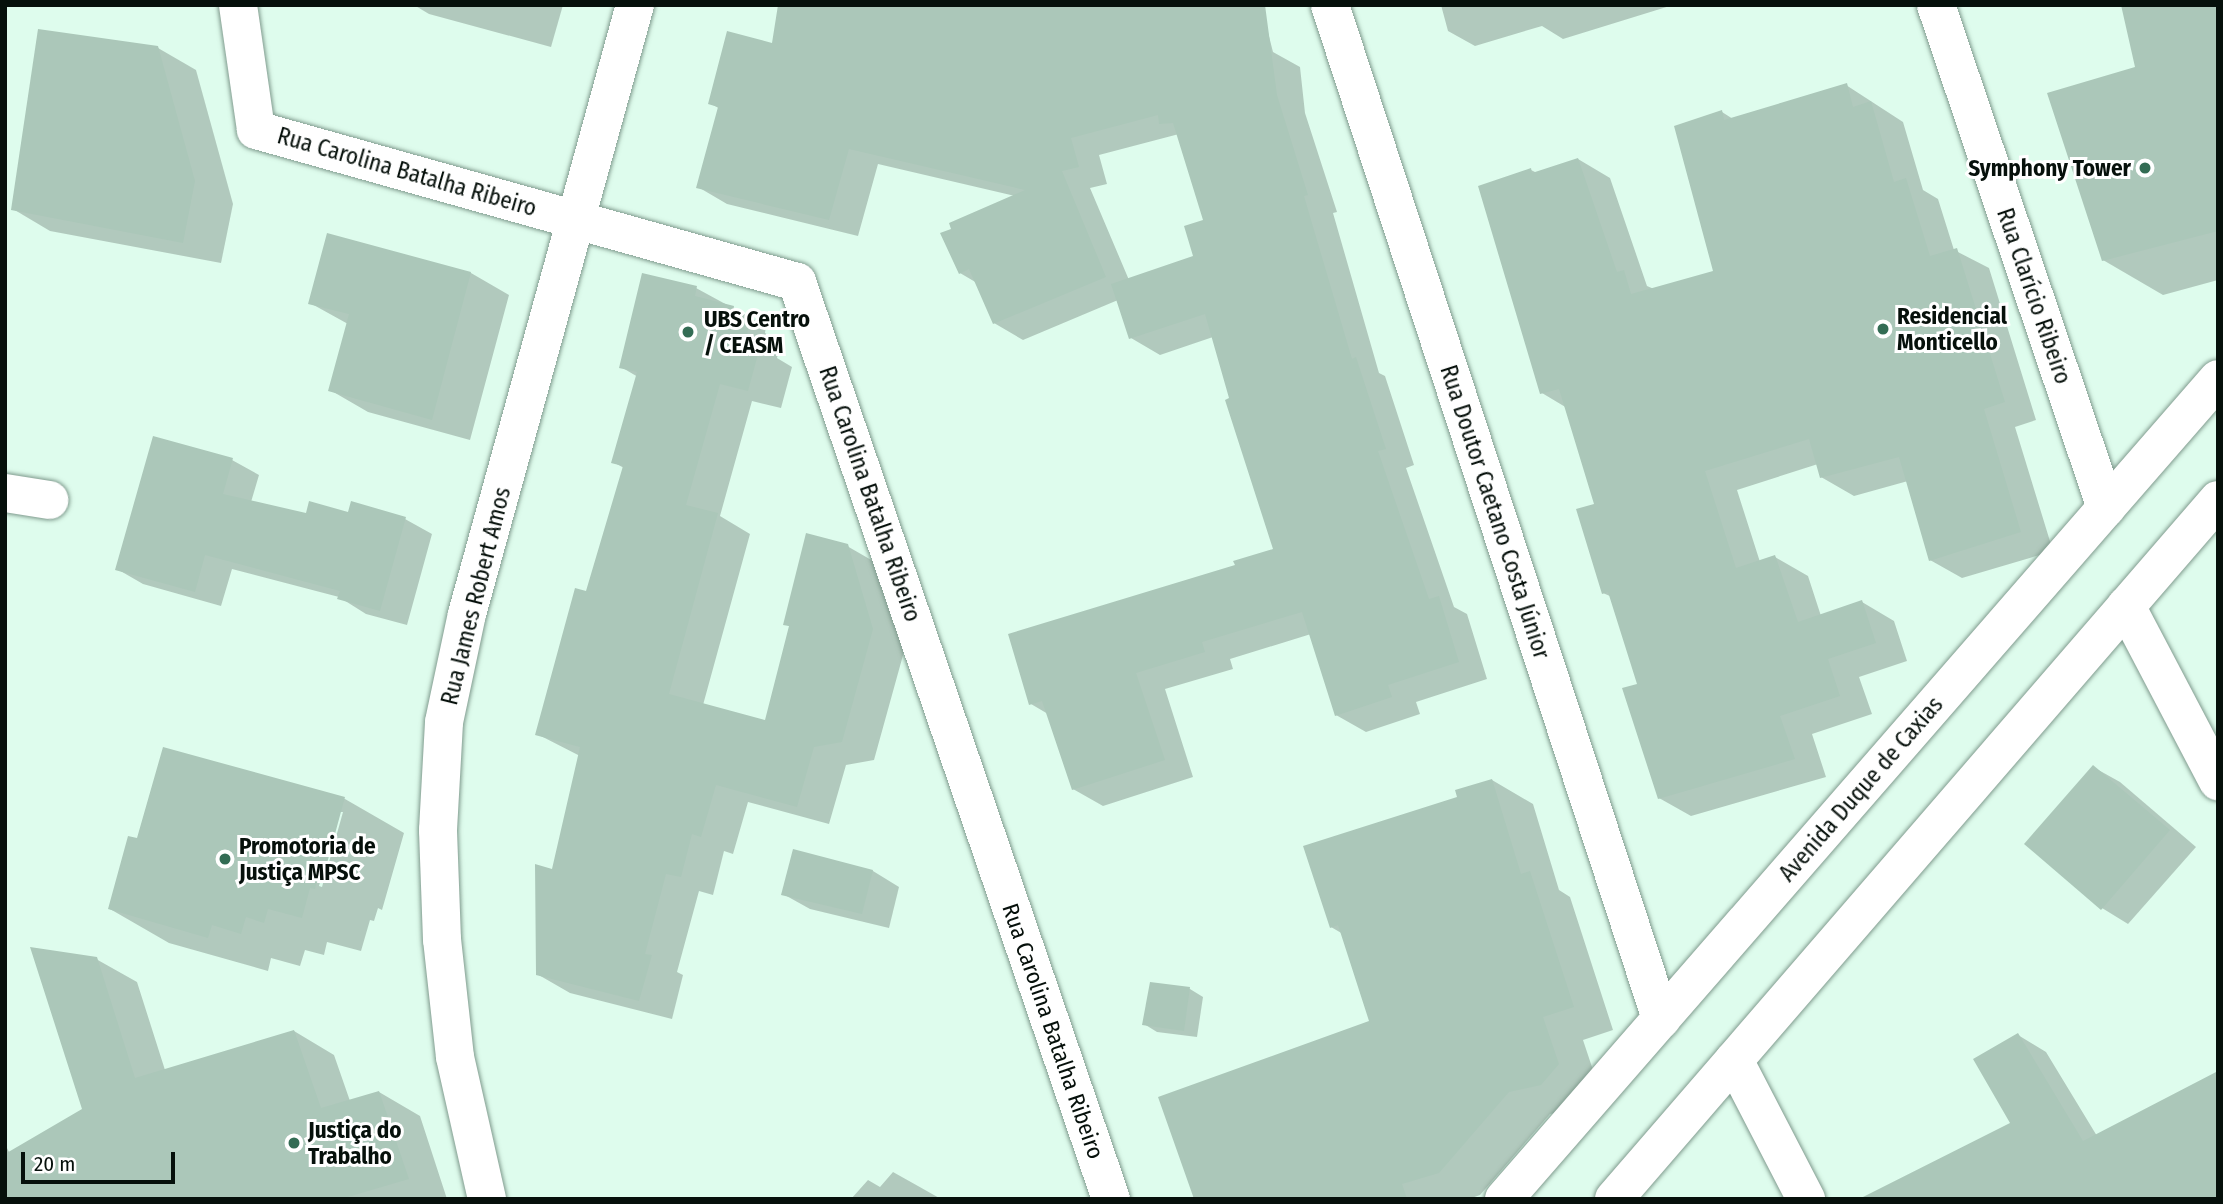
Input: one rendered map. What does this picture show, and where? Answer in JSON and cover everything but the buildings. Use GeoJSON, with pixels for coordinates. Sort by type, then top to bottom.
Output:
{"type":"FeatureCollection","features":[{"type":"Feature","properties":{"kind":"street","name":"Rua Carolina Batalha Ribeiro"},"geometry":{"type":"LineString","coordinates":[[238,5],[256,130],[797,282],[1111,1199]]}},
{"type":"Feature","properties":{"kind":"street","name":"Rua James Robert Amos"},"geometry":{"type":"LineString","coordinates":[[486,1199],[455,1057],[442,940],[438,830],[444,722],[467,614],[635,5]]}},
{"type":"Feature","properties":{"kind":"street","name":"Rua Doutor Caetano Costa Júnior"},"geometry":{"type":"LineString","coordinates":[[1330,5],[1661,1019]]}},
{"type":"Feature","properties":{"kind":"street","name":"Rua Clarício Ribeiro"},"geometry":{"type":"LineString","coordinates":[[1936,5],[2106,508]]}},
{"type":"Feature","properties":{"kind":"street","name":"Avenida Duque de Caxias"},"geometry":{"type":"LineString","coordinates":[[1504,1199],[2218,379]]}},
{"type":"Feature","properties":{"kind":"street"},"geometry":{"type":"LineString","coordinates":[[5,493],[49,500]]}},
{"type":"Feature","properties":{"kind":"street"},"geometry":{"type":"LineString","coordinates":[[1614,1199],[2218,499]]}},
{"type":"Feature","properties":{"kind":"street"},"geometry":{"type":"LineString","coordinates":[[2126,606],[2218,781]]}},
{"type":"Feature","properties":{"kind":"street"},"geometry":{"type":"LineString","coordinates":[[1734,1060],[1806,1199]]}},
{"type":"Feature","properties":{"kind":"place","name":"Symphony Tower"},"geometry":{"type":"Point","coordinates":[2145,168]}},
{"type":"Feature","properties":{"kind":"place","name":"Residencial Monticello"},"geometry":{"type":"Point","coordinates":[1883,329]}},
{"type":"Feature","properties":{"kind":"place","name":"UBS Centro / CEASM"},"geometry":{"type":"Point","coordinates":[688,332]}},
{"type":"Feature","properties":{"kind":"place","name":"Promotoria de Justiça MPSC"},"geometry":{"type":"Point","coordinates":[225,859]}},
{"type":"Feature","properties":{"kind":"place","name":"Justiça do Trabalho"},"geometry":{"type":"Point","coordinates":[294,1143]}}]}
